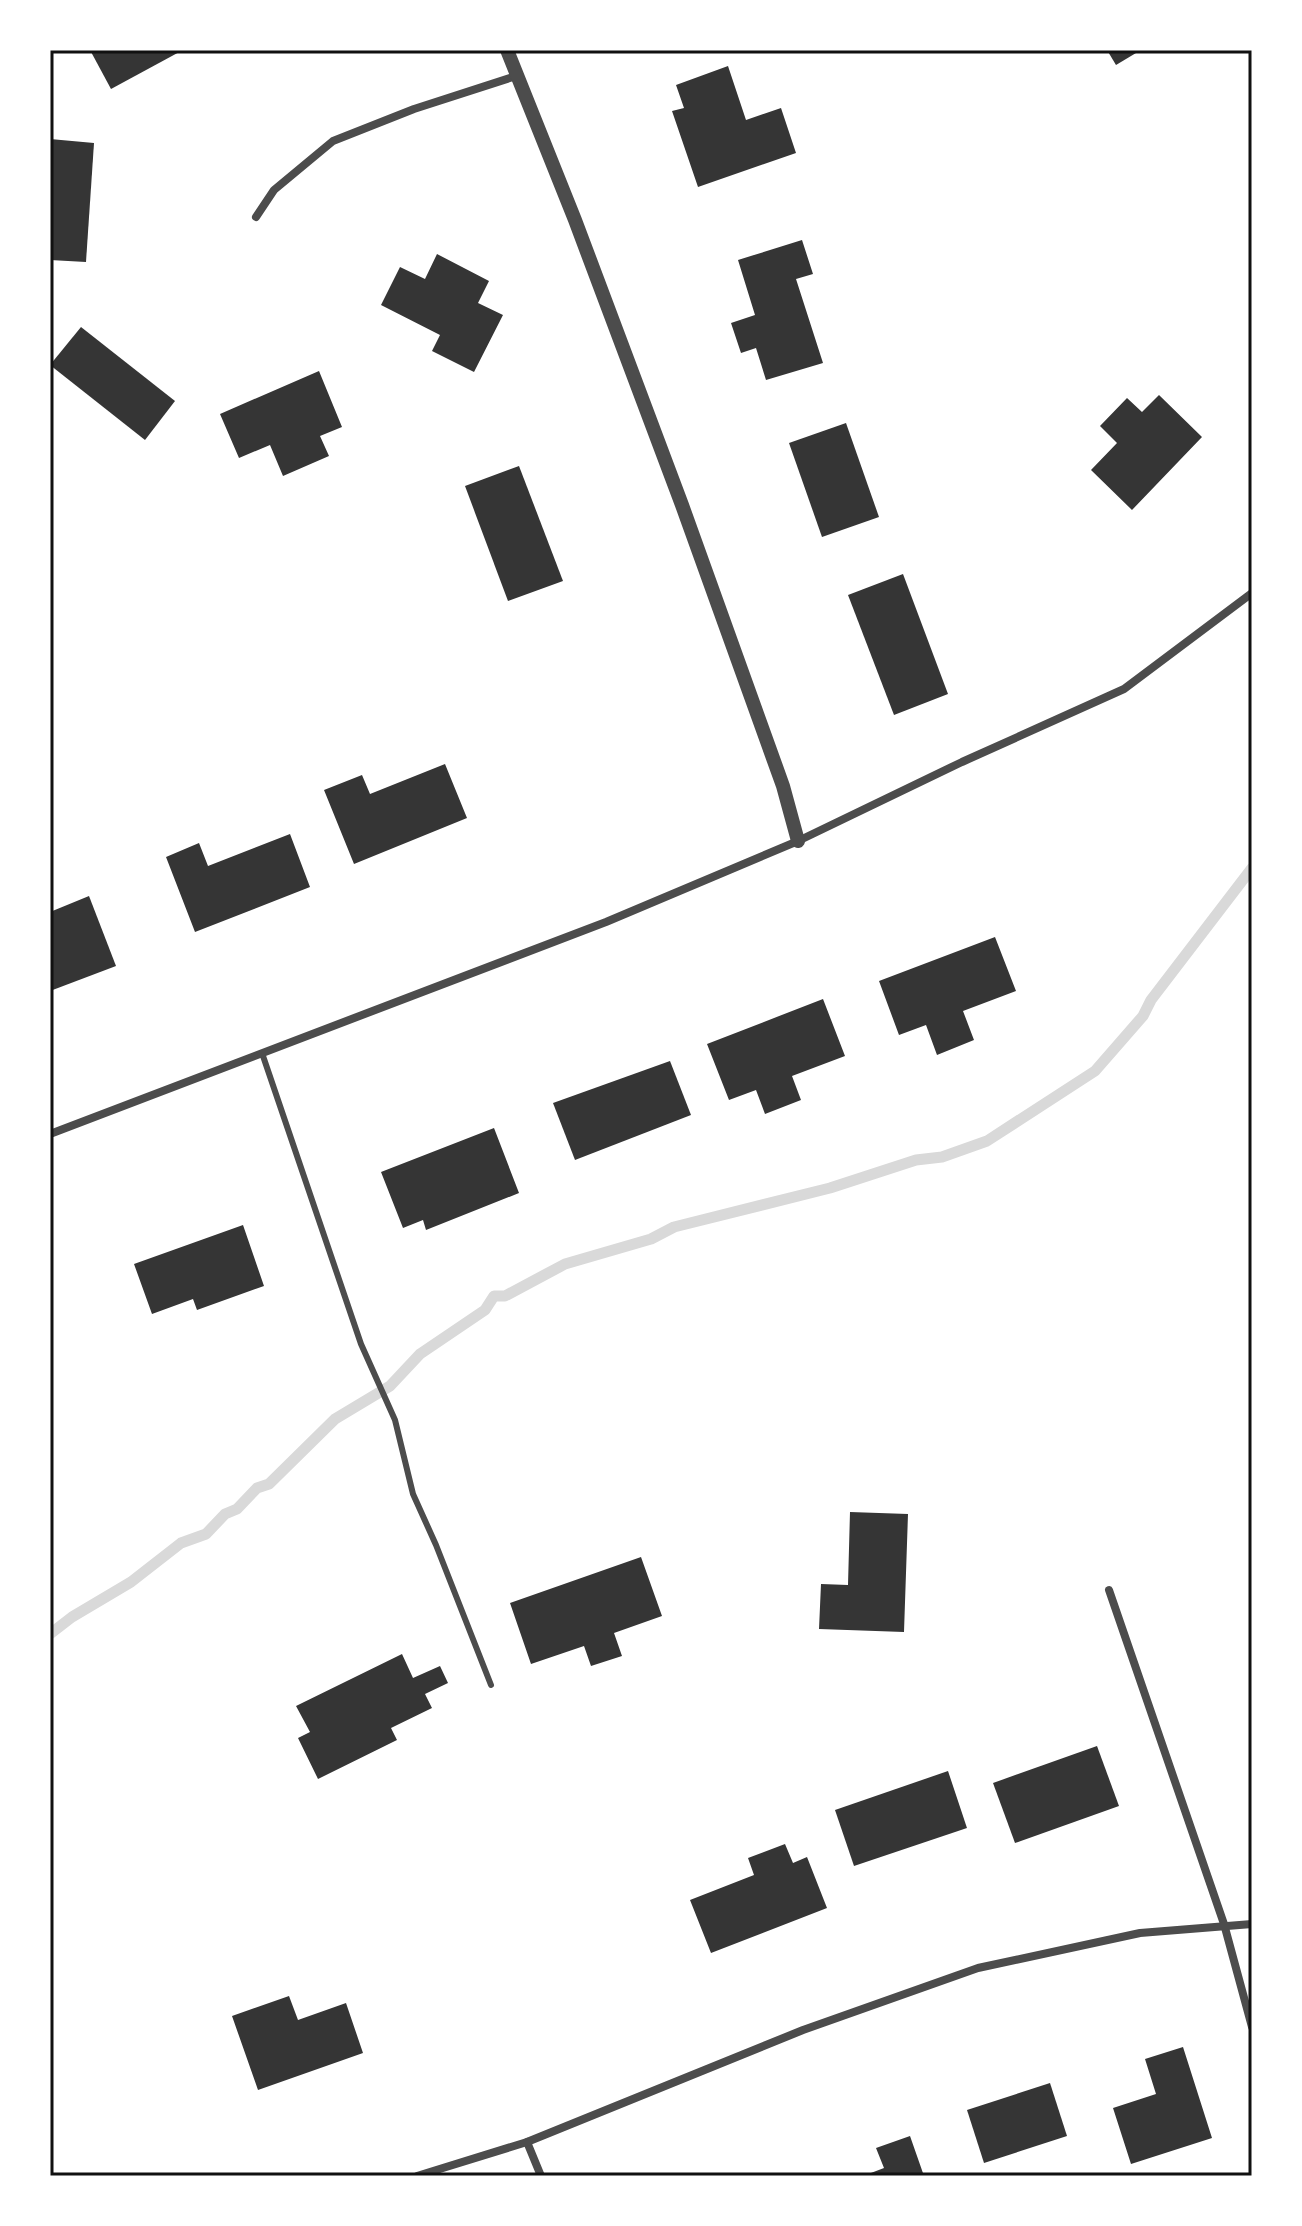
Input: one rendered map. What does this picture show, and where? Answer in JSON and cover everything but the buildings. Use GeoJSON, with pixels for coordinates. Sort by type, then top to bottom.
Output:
{"type":"FeatureCollection","features":[{"type":"Feature","properties":{"kind":"street"},"geometry":{"type":"LineString","coordinates":[[507,50],[575,220],[682,505],[783,786],[798,841]]}},
{"type":"Feature","properties":{"kind":"street"},"geometry":{"type":"LineString","coordinates":[[256,217],[274,190],[333,141],[414,109],[516,76]]}},
{"type":"Feature","properties":{"kind":"street"},"geometry":{"type":"LineString","coordinates":[[50,1134],[606,922],[798,841],[1124,689],[1252,593]]}},
{"type":"Feature","properties":{"kind":"street"},"geometry":{"type":"LineString","coordinates":[[1109,1590],[1224,1924],[1252,2027]]}},
{"type":"Feature","properties":{"kind":"street"},"geometry":{"type":"LineString","coordinates":[[417,2176],[527,2142],[803,2030],[978,1968],[1140,1933],[1252,1924]]}},
{"type":"Feature","properties":{"kind":"street"},"geometry":{"type":"LineString","coordinates":[[527,2142],[541,2176]]}},
{"type":"Feature","properties":{"kind":"lane"},"geometry":{"type":"LineString","coordinates":[[262,1053],[361,1344],[395,1420],[413,1494],[491,1685]]}},
{"type":"Feature","properties":{"kind":"waterway"},"geometry":{"type":"LineString","coordinates":[[50,1634],[72,1617],[131,1582],[181,1543],[206,1534],[257,1488],[269,1484],[335,1419],[390,1386],[420,1354],[485,1310],[494,1296],[505,1296],[565,1264],[651,1239],[674,1227],[830,1188],[916,1160],[942,1157],[987,1141],[1095,1071],[1143,1016],[1151,1000],[1252,868]]}}]}
